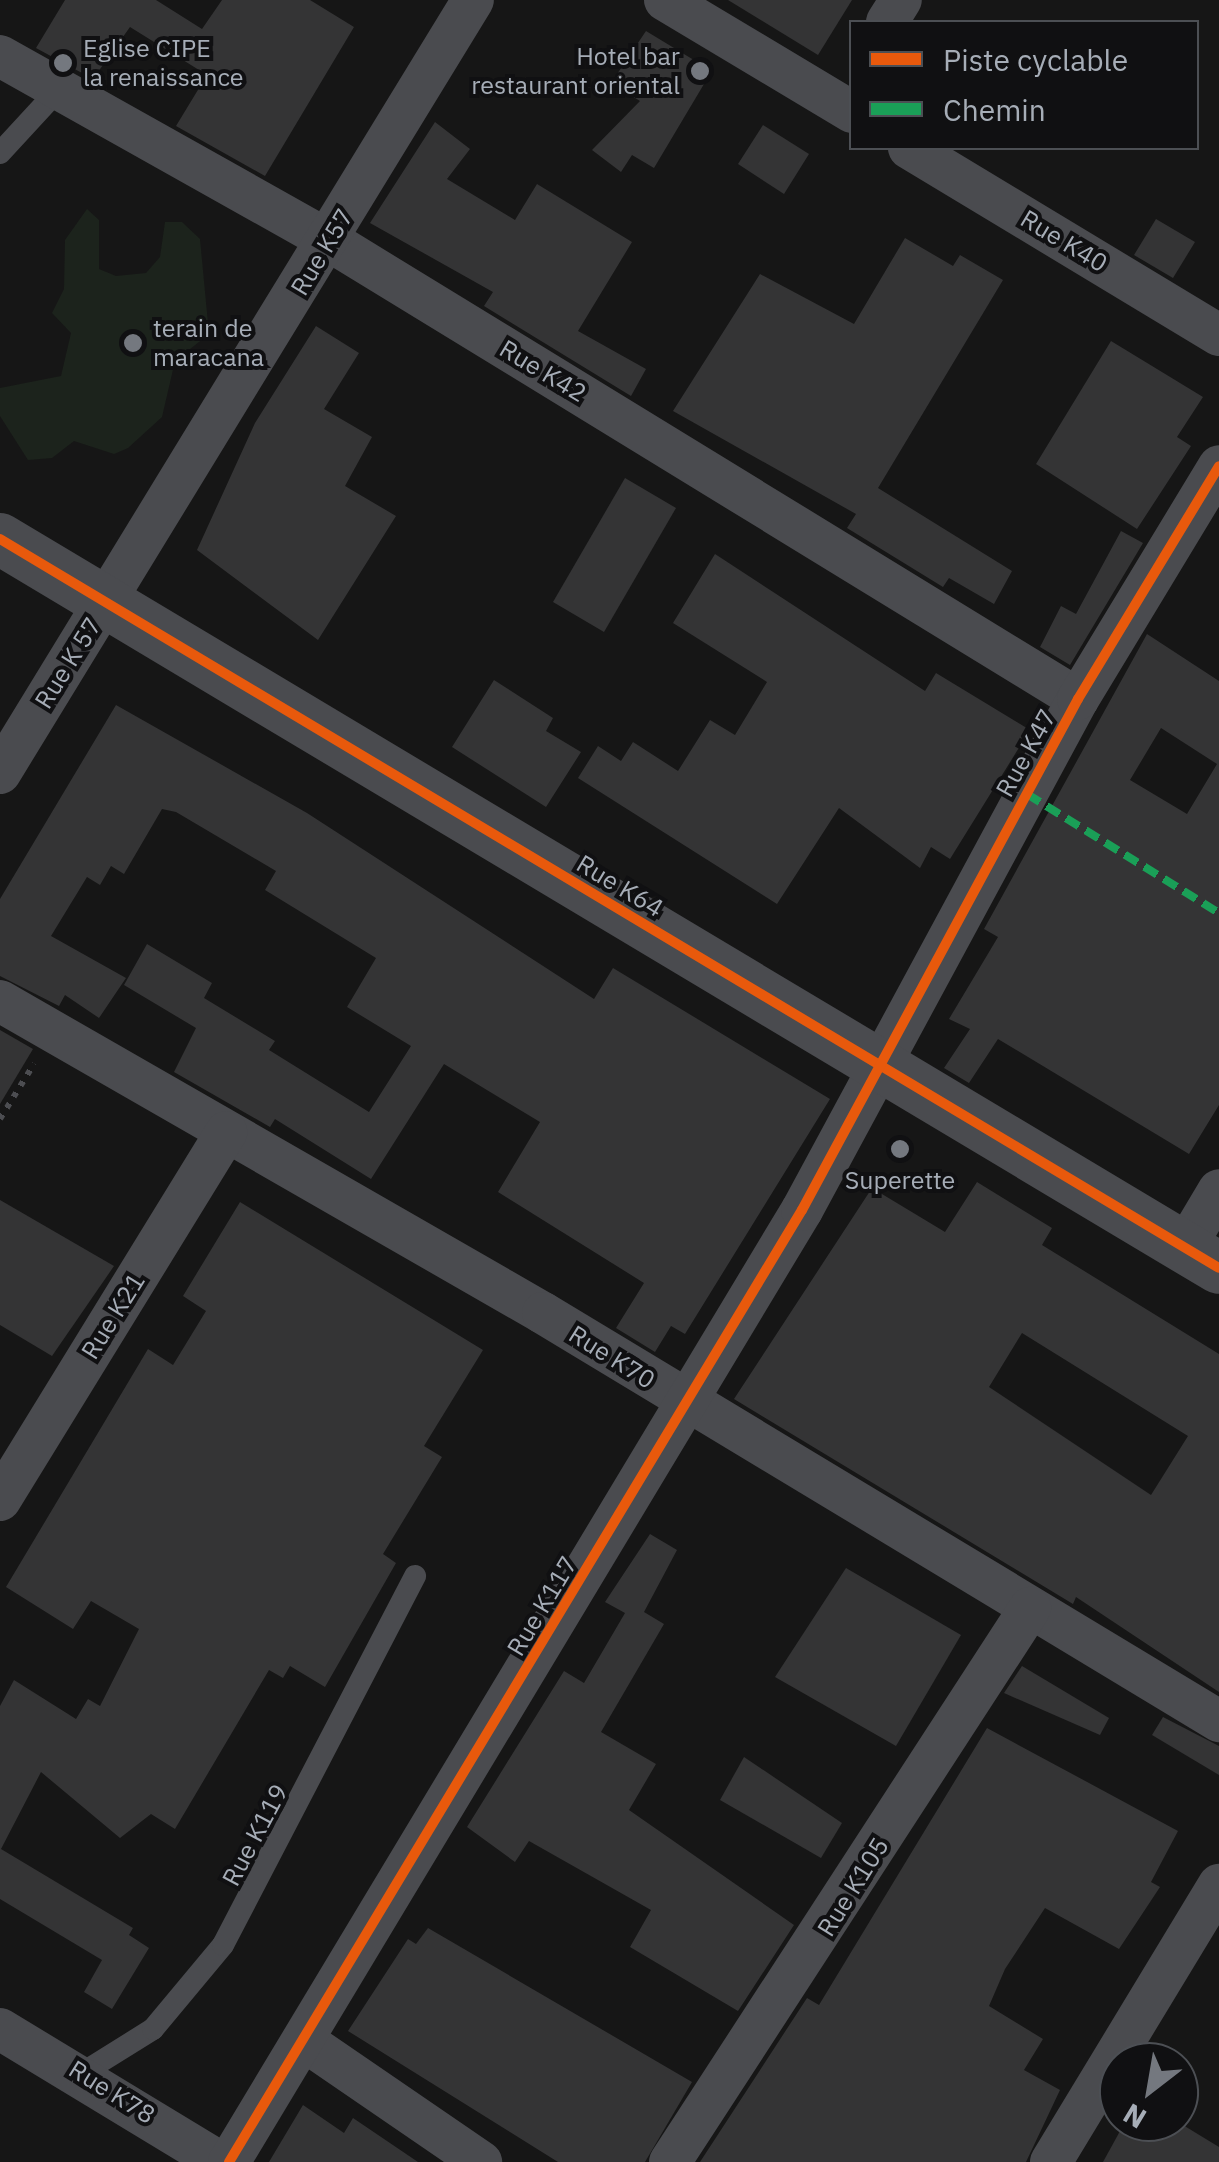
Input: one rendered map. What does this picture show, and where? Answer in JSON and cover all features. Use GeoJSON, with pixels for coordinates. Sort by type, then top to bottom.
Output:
{"type":"FeatureCollection","features":[{"type":"Feature","properties":{"kind":"street","name":"Rue K57"},"geometry":{"type":"LineString","coordinates":[[104,604],[330,241],[473,0]]}},
{"type":"Feature","properties":{"kind":"street"},"geometry":{"type":"LineString","coordinates":[[665,0],[847,99]]}},
{"type":"Feature","properties":{"kind":"street","name":"Rue K42"},"geometry":{"type":"LineString","coordinates":[[0,56],[330,241],[1078,700]]}},
{"type":"Feature","properties":{"kind":"street","name":"Rue K40"},"geometry":{"type":"LineString","coordinates":[[913,150],[1219,335]]}},
{"type":"Feature","properties":{"kind":"street","name":"Rue K47"},"geometry":{"type":"LineString","coordinates":[[877,1064],[1078,700],[1219,466]]}},
{"type":"Feature","properties":{"kind":"street","name":"Rue K64"},"geometry":{"type":"LineString","coordinates":[[0,539],[1202,1257]]}},
{"type":"Feature","properties":{"kind":"street","name":"Rue K 57"},"geometry":{"type":"LineString","coordinates":[[0,773],[104,604]]}},
{"type":"Feature","properties":{"kind":"street","name":"Rue K70"},"geometry":{"type":"LineString","coordinates":[[0,1001],[1219,1721]]}},
{"type":"Feature","properties":{"kind":"street","name":"Rue K117"},"geometry":{"type":"LineString","coordinates":[[229,2162],[686,1404],[877,1064]]}},
{"type":"Feature","properties":{"kind":"street","name":"Rue K21"},"geometry":{"type":"LineString","coordinates":[[0,1500],[226,1132]]}},
{"type":"Feature","properties":{"kind":"street"},"geometry":{"type":"LineString","coordinates":[[1202,1257],[1219,1190]]}},
{"type":"Feature","properties":{"kind":"street","name":"Rue K105"},"geometry":{"type":"LineString","coordinates":[[670,2162],[1030,1608]]}},
{"type":"Feature","properties":{"kind":"street"},"geometry":{"type":"LineString","coordinates":[[1051,2162],[1219,1885]]}},
{"type":"Feature","properties":{"kind":"street","name":"Rue K78"},"geometry":{"type":"LineString","coordinates":[[0,2030],[84,2072],[220,2162]]}},
{"type":"Feature","properties":{"kind":"street"},"geometry":{"type":"LineString","coordinates":[[304,2040],[481,2162]]}},
{"type":"Feature","properties":{"kind":"lane"},"geometry":{"type":"LineString","coordinates":[[0,153],[59,89]]}},
{"type":"Feature","properties":{"kind":"lane","name":"Rue K119"},"geometry":{"type":"LineString","coordinates":[[84,2072],[153,2029],[223,1946],[415,1576]]}},
{"type":"Feature","properties":{"kind":"path"},"geometry":{"type":"LineString","coordinates":[[0,1119],[52,1033]]}},
{"type":"Feature","properties":{"kind":"shaded area","name":"terain de maracana"},"geometry":{"type":"Polygon","coordinates":[[[87,209],[99,220],[99,269],[116,276],[146,273],[160,257],[165,222],[182,222],[200,239],[209,334],[175,361],[162,417],[128,448],[114,454],[74,441],[52,458],[28,460],[0,416],[0,388],[61,376],[71,333],[52,313],[64,289],[65,240],[87,209]]]}},
{"type":"Feature","properties":{"kind":"building"},"geometry":{"type":"Polygon","coordinates":[[[65,0],[156,0],[202,29],[222,0],[310,0],[354,27],[265,176],[176,126],[207,75],[130,27],[93,79],[36,48],[65,0]]]}},
{"type":"Feature","properties":{"kind":"building"},"geometry":{"type":"Polygon","coordinates":[[[728,0],[852,0],[818,55],[728,0]]]}},
{"type":"Feature","properties":{"kind":"building"},"geometry":{"type":"Polygon","coordinates":[[[646,31],[707,68],[704,84],[654,168],[632,155],[621,172],[592,150],[640,101],[611,83],[646,31]]]}},
{"type":"Feature","properties":{"kind":"building"},"geometry":{"type":"Polygon","coordinates":[[[435,122],[470,149],[447,179],[515,220],[537,184],[632,242],[578,331],[646,369],[631,396],[484,306],[493,292],[370,223],[435,122]]]}},
{"type":"Feature","properties":{"kind":"building"},"geometry":{"type":"Polygon","coordinates":[[[763,125],[809,154],[784,194],[738,164],[763,125]]]}},
{"type":"Feature","properties":{"kind":"building"},"geometry":{"type":"Polygon","coordinates":[[[1156,219],[1195,242],[1173,278],[1134,255],[1156,219]]]}},
{"type":"Feature","properties":{"kind":"building"},"geometry":{"type":"Polygon","coordinates":[[[905,238],[953,266],[960,255],[1003,280],[878,488],[1012,571],[994,604],[949,578],[943,587],[847,528],[856,514],[673,411],[760,274],[854,324],[905,238]]]}},
{"type":"Feature","properties":{"kind":"building"},"geometry":{"type":"Polygon","coordinates":[[[316,326],[359,353],[324,409],[372,437],[345,486],[396,516],[318,640],[197,550],[255,423],[316,326]]]}},
{"type":"Feature","properties":{"kind":"building"},"geometry":{"type":"Polygon","coordinates":[[[1111,341],[1203,397],[1177,437],[1191,446],[1137,529],[1036,464],[1111,341]]]}},
{"type":"Feature","properties":{"kind":"building"},"geometry":{"type":"Polygon","coordinates":[[[625,478],[676,508],[604,632],[553,602],[625,478]]]}},
{"type":"Feature","properties":{"kind":"building"},"geometry":{"type":"Polygon","coordinates":[[[1121,531],[1143,543],[1070,665],[1040,647],[1061,606],[1076,614],[1121,531]]]}},
{"type":"Feature","properties":{"kind":"building"},"geometry":{"type":"Polygon","coordinates":[[[715,554],[925,691],[936,673],[1030,730],[950,859],[931,847],[920,868],[839,808],[777,904],[578,778],[598,746],[621,761],[633,742],[678,771],[710,720],[735,735],[767,682],[673,623],[715,554]]]}},
{"type":"Feature","properties":{"kind":"building"},"geometry":{"type":"Polygon","coordinates":[[[1147,634],[1219,681],[1219,1105],[1189,1154],[998,1039],[969,1083],[944,1068],[970,1029],[949,1019],[998,937],[984,929],[1147,634]],[[1161,728],[1130,780],[1187,814],[1217,764],[1161,728]]]}},
{"type":"Feature","properties":{"kind":"building"},"geometry":{"type":"Polygon","coordinates":[[[494,680],[553,718],[546,731],[581,752],[546,807],[452,747],[494,680]]]}},
{"type":"Feature","properties":{"kind":"building"},"geometry":{"type":"Polygon","coordinates":[[[116,705],[307,813],[594,999],[613,968],[830,1099],[685,1334],[671,1326],[655,1352],[616,1328],[644,1283],[498,1192],[540,1122],[444,1064],[371,1179],[275,1119],[270,1127],[174,1072],[196,1028],[124,985],[147,944],[212,983],[204,998],[275,1041],[269,1050],[369,1112],[411,1046],[347,1007],[376,958],[265,890],[276,871],[176,812],[162,809],[124,874],[111,866],[100,885],[87,877],[51,936],[126,978],[99,1018],[65,995],[59,1006],[0,976],[0,899],[116,705]]]}},
{"type":"Feature","properties":{"kind":"building"},"geometry":{"type":"Polygon","coordinates":[[[0,1030],[33,1049],[0,1104],[0,1030]]]}},
{"type":"Feature","properties":{"kind":"building"},"geometry":{"type":"Polygon","coordinates":[[[977,1182],[1052,1228],[1042,1245],[1219,1354],[1219,1692],[1076,1597],[1073,1604],[734,1399],[872,1188],[945,1232],[977,1182]],[[1022,1333],[989,1387],[1151,1495],[1188,1436],[1022,1333]]]}},
{"type":"Feature","properties":{"kind":"building"},"geometry":{"type":"Polygon","coordinates":[[[0,1200],[114,1266],[52,1356],[0,1325],[0,1200]]]}},
{"type":"Feature","properties":{"kind":"building"},"geometry":{"type":"Polygon","coordinates":[[[240,1202],[483,1350],[424,1446],[442,1457],[383,1554],[396,1563],[325,1687],[290,1666],[283,1678],[269,1670],[175,1829],[151,1814],[120,1838],[41,1772],[1,1849],[133,1928],[129,1935],[149,1948],[112,2009],[84,1992],[102,1960],[0,1899],[0,1706],[14,1680],[76,1719],[88,1699],[100,1706],[139,1629],[91,1601],[73,1629],[6,1587],[148,1349],[173,1365],[206,1311],[183,1296],[240,1202]]]}},
{"type":"Feature","properties":{"kind":"building"},"geometry":{"type":"Polygon","coordinates":[[[650,1534],[677,1550],[644,1612],[664,1624],[601,1732],[656,1764],[629,1810],[794,1925],[738,2011],[630,1947],[651,1910],[529,1841],[515,1862],[467,1827],[564,1671],[584,1683],[625,1613],[605,1602],[650,1534]]]}},
{"type":"Feature","properties":{"kind":"building"},"geometry":{"type":"Polygon","coordinates":[[[846,1568],[961,1635],[896,1746],[775,1677],[846,1568]]]}},
{"type":"Feature","properties":{"kind":"building"},"geometry":{"type":"Polygon","coordinates":[[[1022,1666],[1109,1718],[1100,1735],[1004,1693],[1022,1666]]]}},
{"type":"Feature","properties":{"kind":"building"},"geometry":{"type":"Polygon","coordinates":[[[1163,1717],[1219,1746],[1219,1775],[1152,1735],[1163,1717]]]}},
{"type":"Feature","properties":{"kind":"building"},"geometry":{"type":"Polygon","coordinates":[[[987,1728],[1178,1831],[1151,1882],[1160,1887],[1119,1949],[1045,1908],[1005,1969],[989,2006],[1043,2039],[1024,2070],[1060,2090],[1026,2162],[700,2162],[807,1998],[819,2005],[987,1728]]]}},
{"type":"Feature","properties":{"kind":"building"},"geometry":{"type":"Polygon","coordinates":[[[744,1757],[842,1823],[821,1858],[720,1800],[744,1757]]]}},
{"type":"Feature","properties":{"kind":"building"},"geometry":{"type":"Polygon","coordinates":[[[428,1928],[692,2082],[645,2162],[558,2162],[348,2031],[408,1939],[416,1944],[428,1928]]]}},
{"type":"Feature","properties":{"kind":"building"},"geometry":{"type":"Polygon","coordinates":[[[303,2105],[344,2133],[353,2118],[418,2162],[269,2162],[303,2105]]]}},
{"type":"Feature","properties":{"kind":"building"},"geometry":{"type":"Polygon","coordinates":[[[1199,2135],[1219,2147],[1219,2162],[1103,2162],[1114,2142],[1199,2142],[1199,2135]]]}},
{"type":"Feature","properties":{"kind":"marked path"},"geometry":{"type":"LineString","coordinates":[[1027,794],[1219,913]]}},
{"type":"Feature","properties":{"kind":"cycle path"},"geometry":{"type":"LineString","coordinates":[[229,2162],[802,1210],[1078,699],[1219,466]]}},
{"type":"Feature","properties":{"kind":"cycle path"},"geometry":{"type":"LineString","coordinates":[[0,539],[1219,1268]]}},
{"type":"Feature","properties":{"kind":"place","name":"Eglise CIPE la renaissance"},"geometry":{"type":"Point","coordinates":[63,63]}},
{"type":"Feature","properties":{"kind":"place","name":"Hotel bar restaurant oriental"},"geometry":{"type":"Point","coordinates":[700,71]}},
{"type":"Feature","properties":{"kind":"place","name":"terain de maracana"},"geometry":{"type":"Point","coordinates":[133,343]}},
{"type":"Feature","properties":{"kind":"place","name":"Superette"},"geometry":{"type":"Point","coordinates":[900,1149]}}]}
